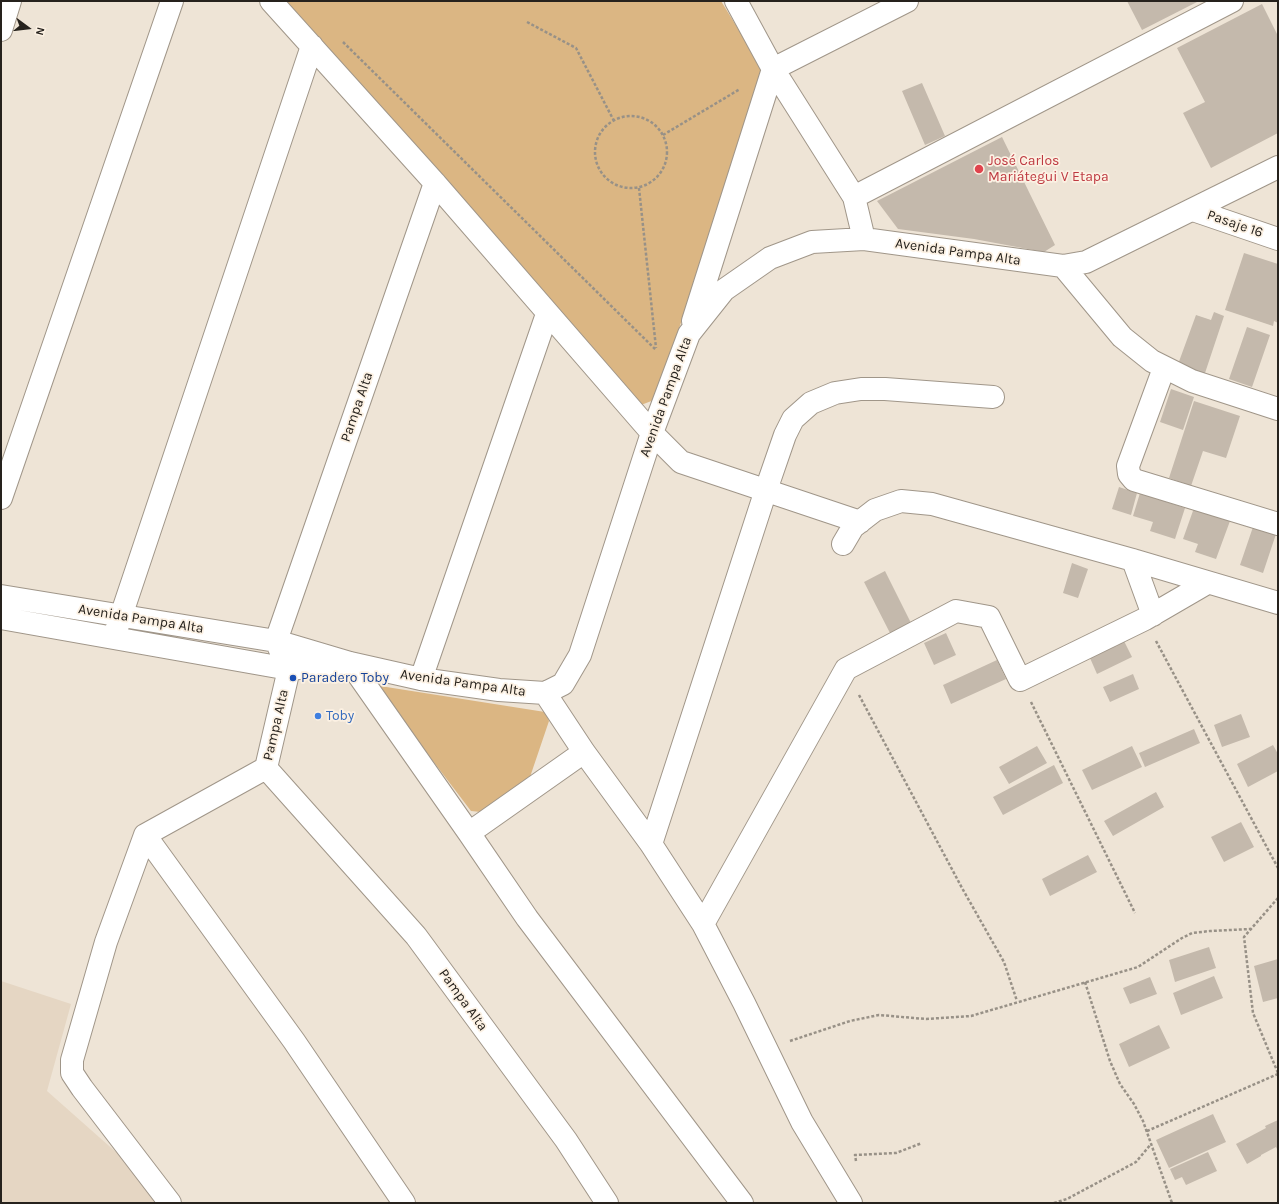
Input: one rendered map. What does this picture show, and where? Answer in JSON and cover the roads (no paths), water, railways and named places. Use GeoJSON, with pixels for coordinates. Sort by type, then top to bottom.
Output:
{"type":"FeatureCollection","features":[{"type":"Feature","properties":{"kind":"street"},"geometry":{"type":"LineString","coordinates":[[1,30],[10,1]]}},
{"type":"Feature","properties":{"kind":"street"},"geometry":{"type":"LineString","coordinates":[[1,498],[172,1]]}},
{"type":"Feature","properties":{"kind":"street"},"geometry":{"type":"LineString","coordinates":[[271,1],[435,183],[547,314],[652,433],[682,462],[860,522]]}},
{"type":"Feature","properties":{"kind":"street"},"geometry":{"type":"LineString","coordinates":[[736,1],[773,69],[854,198],[864,238]]}},
{"type":"Feature","properties":{"kind":"street"},"geometry":{"type":"LineString","coordinates":[[689,334],[773,69],[907,1]]}},
{"type":"Feature","properties":{"kind":"street"},"geometry":{"type":"LineString","coordinates":[[854,198],[1232,1]]}},
{"type":"Feature","properties":{"kind":"street"},"geometry":{"type":"LineString","coordinates":[[114,637],[312,46]]}},
{"type":"Feature","properties":{"kind":"street","name":"Avenida Pampa Alta"},"geometry":{"type":"LineString","coordinates":[[1,596],[276,641],[350,663],[421,678],[499,690],[545,693],[563,684],[580,655],[652,433],[689,334],[724,290],[770,258],[812,242],[864,238],[1063,266],[1086,262],[1278,167]]}},
{"type":"Feature","properties":{"kind":"street","name":"Pampa Alta"},"geometry":{"type":"LineString","coordinates":[[276,641],[435,183]]}},
{"type":"Feature","properties":{"kind":"street","name":"Pasaje 16"},"geometry":{"type":"LineString","coordinates":[[1193,210],[1278,239]]}},
{"type":"Feature","properties":{"kind":"street"},"geometry":{"type":"LineString","coordinates":[[1063,266],[1122,337],[1152,361],[1192,381],[1278,409]]}},
{"type":"Feature","properties":{"kind":"street"},"geometry":{"type":"LineString","coordinates":[[421,678],[547,314]]}},
{"type":"Feature","properties":{"kind":"street"},"geometry":{"type":"LineString","coordinates":[[1164,368],[1128,466],[1129,474],[1134,480],[1278,524]]}},
{"type":"Feature","properties":{"kind":"street"},"geometry":{"type":"LineString","coordinates":[[651,844],[766,490],[785,435],[793,419],[811,403],[835,392],[861,389],[885,389],[993,397]]}},
{"type":"Feature","properties":{"kind":"street"},"geometry":{"type":"LineString","coordinates":[[843,544],[853,527],[875,510],[901,501],[932,504],[1133,560],[1278,603]]}},
{"type":"Feature","properties":{"kind":"street"},"geometry":{"type":"LineString","coordinates":[[1133,560],[1149,617]]}},
{"type":"Feature","properties":{"kind":"street"},"geometry":{"type":"LineString","coordinates":[[703,924],[846,670],[956,611],[989,617],[1020,680],[1149,617],[1207,583]]}},
{"type":"Feature","properties":{"kind":"street","name":"Avenida Pampa Alta"},"geometry":{"type":"LineString","coordinates":[[1,618],[289,669],[350,663]]}},
{"type":"Feature","properties":{"kind":"street"},"geometry":{"type":"LineString","coordinates":[[276,641],[289,669]]}},
{"type":"Feature","properties":{"kind":"street"},"geometry":{"type":"LineString","coordinates":[[350,663],[527,918],[742,1203]]}},
{"type":"Feature","properties":{"kind":"street","name":"Pampa Alta"},"geometry":{"type":"LineString","coordinates":[[289,669],[266,768],[416,936],[566,1140],[608,1203]]}},
{"type":"Feature","properties":{"kind":"street"},"geometry":{"type":"LineString","coordinates":[[545,693],[584,752],[651,844],[703,924],[802,1122],[851,1203]]}},
{"type":"Feature","properties":{"kind":"street"},"geometry":{"type":"LineString","coordinates":[[469,833],[584,752]]}},
{"type":"Feature","properties":{"kind":"street"},"geometry":{"type":"LineString","coordinates":[[170,1203],[82,1088],[72,1073],[72,1060],[106,942],[145,835],[266,768]]}},
{"type":"Feature","properties":{"kind":"street"},"geometry":{"type":"LineString","coordinates":[[145,835],[294,1041],[404,1203]]}},
{"type":"Feature","properties":{"kind":"place","name":"José Carlos Mariátegui V Etapa"},"geometry":{"type":"Point","coordinates":[979,169]}},
{"type":"Feature","properties":{"kind":"place","name":"Paradero Toby"},"geometry":{"type":"Point","coordinates":[293,678]}},
{"type":"Feature","properties":{"kind":"place","name":"Toby"},"geometry":{"type":"Point","coordinates":[318,716]}}]}
